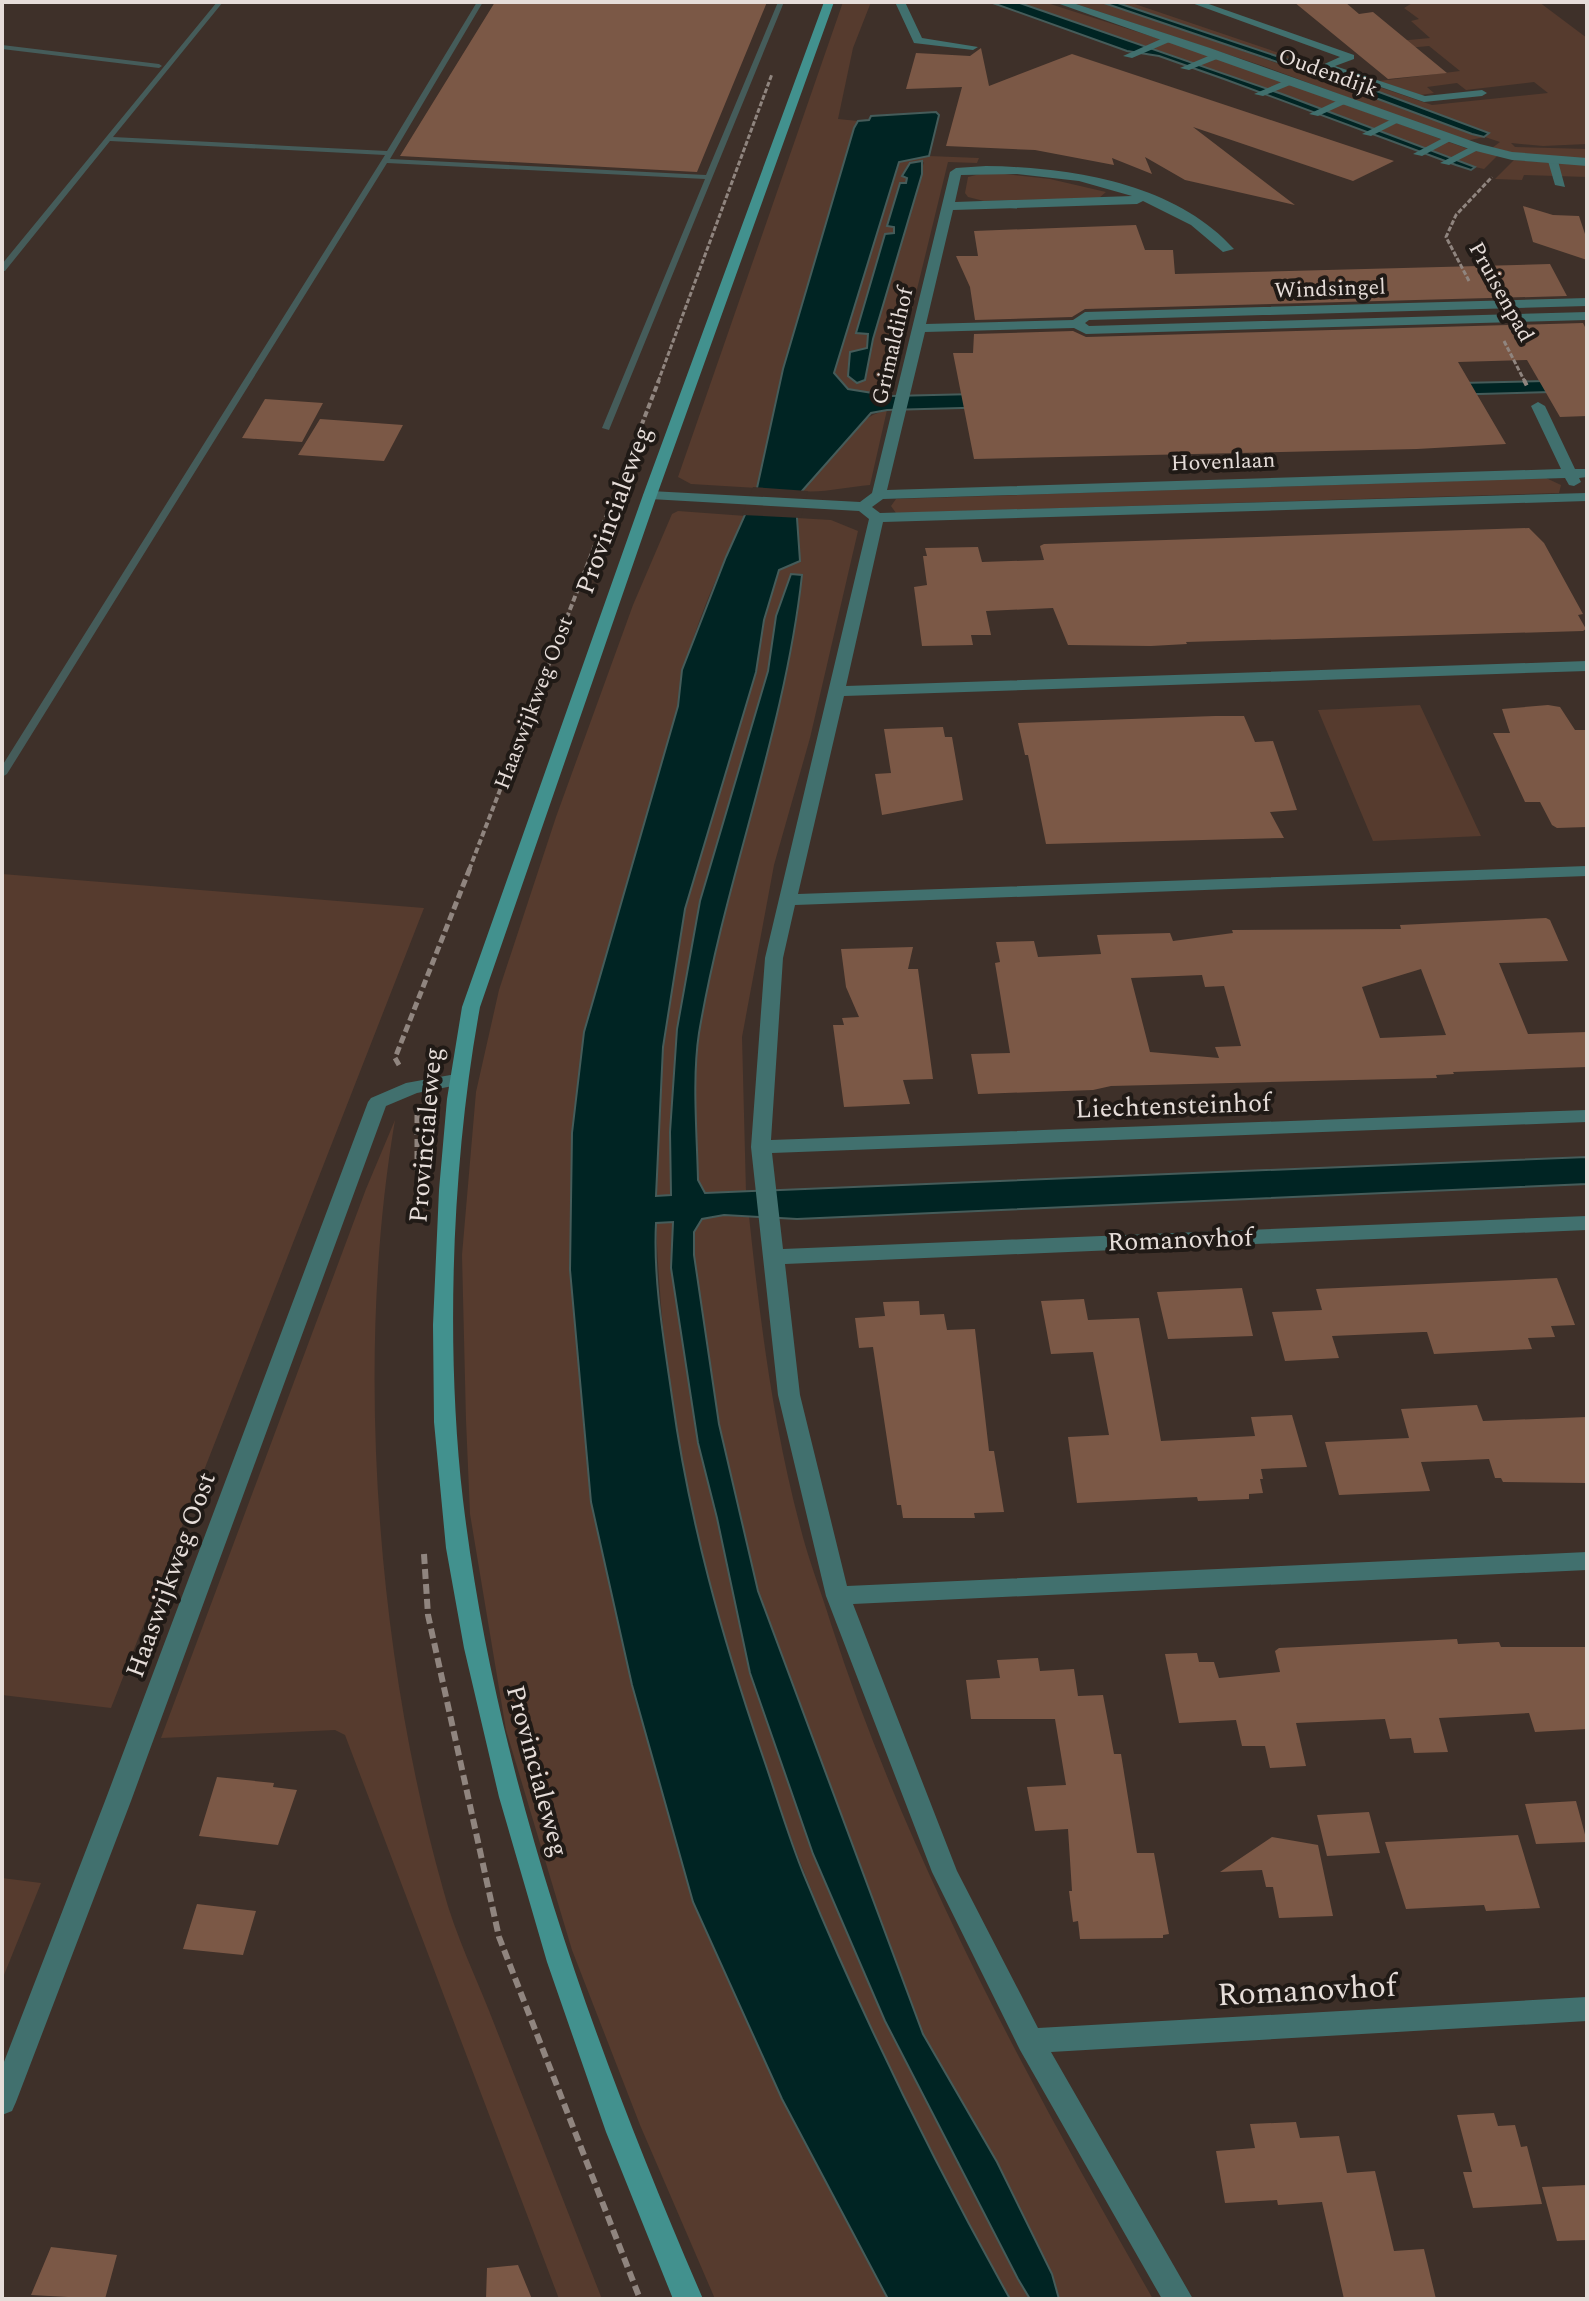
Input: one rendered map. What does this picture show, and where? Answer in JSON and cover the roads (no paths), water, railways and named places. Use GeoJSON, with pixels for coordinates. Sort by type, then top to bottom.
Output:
{"type":"FeatureCollection","features":[{"type":"Feature","properties":{"kind":"main road","name":"Provincialeweg"},"geometry":{"type":"LineString","coordinates":[[688,2299],[637,2182],[587,2042],[543,1910],[492,1732],[459,1559],[447,1449],[442,1361],[448,1197],[456,1080],[471,1007],[650,495],[829,2]]}},
{"type":"Feature","properties":{"kind":"street","name":"Oudendijk"},"geometry":{"type":"LineString","coordinates":[[1059,2],[1170,38],[1476,147],[1512,156],[1587,162]]}},
{"type":"Feature","properties":{"kind":"street","name":"Grimaldihof"},"geometry":{"type":"LineString","coordinates":[[879,495],[956,172],[989,168],[1057,174],[1096,182],[1152,200],[1196,223],[1228,249]]}},
{"type":"Feature","properties":{"kind":"street","name":"Grimaldihof"},"geometry":{"type":"LineString","coordinates":[[949,206],[1152,200]]}},
{"type":"Feature","properties":{"kind":"street","name":"Windsingel"},"geometry":{"type":"LineString","coordinates":[[1077,324],[1085,316],[1587,302]]}},
{"type":"Feature","properties":{"kind":"street","name":"Windsingel"},"geometry":{"type":"LineString","coordinates":[[919,328],[1077,324],[1086,330],[1587,316]]}},
{"type":"Feature","properties":{"kind":"street"},"geometry":{"type":"LineString","coordinates":[[1538,406],[1569,473],[1584,497]]}},
{"type":"Feature","properties":{"kind":"street","name":"Hovenlaan"},"geometry":{"type":"LineString","coordinates":[[879,495],[1587,473]]}},
{"type":"Feature","properties":{"kind":"street","name":"Hovenlaan"},"geometry":{"type":"LineString","coordinates":[[650,495],[870,512],[1584,497]]}},
{"type":"Feature","properties":{"kind":"street"},"geometry":{"type":"LineString","coordinates":[[879,495],[870,512],[837,691],[774,958],[761,1147],[789,1395],[838,1596],[945,1872],[1030,2041],[1178,2299]]}},
{"type":"Feature","properties":{"kind":"street"},"geometry":{"type":"LineString","coordinates":[[837,691],[1587,666]]}},
{"type":"Feature","properties":{"kind":"street"},"geometry":{"type":"LineString","coordinates":[[787,900],[1587,871]]}},
{"type":"Feature","properties":{"kind":"street","name":"Haaswijkweg Oost"},"geometry":{"type":"LineString","coordinates":[[2,2102],[118,1801],[378,1102],[413,1087],[456,1080]]}},
{"type":"Feature","properties":{"kind":"street","name":"Liechtensteinhof"},"geometry":{"type":"LineString","coordinates":[[761,1147],[1587,1116]]}},
{"type":"Feature","properties":{"kind":"street","name":"Romanovhof"},"geometry":{"type":"LineString","coordinates":[[774,1257],[1587,1223]]}},
{"type":"Feature","properties":{"kind":"street"},"geometry":{"type":"LineString","coordinates":[[838,1596],[1587,1561]]}},
{"type":"Feature","properties":{"kind":"street","name":"Romanovhof"},"geometry":{"type":"LineString","coordinates":[[1030,2041],[1587,2009]]}},
{"type":"Feature","properties":{"kind":"lane"},"geometry":{"type":"LineString","coordinates":[[900,2],[918,41],[973,47]]}},
{"type":"Feature","properties":{"kind":"lane"},"geometry":{"type":"LineString","coordinates":[[1194,2],[1350,57],[1325,66],[1424,99],[1482,93]]}},
{"type":"Feature","properties":{"kind":"lane"},"geometry":{"type":"LineString","coordinates":[[1128,56],[1170,38]]}},
{"type":"Feature","properties":{"kind":"lane"},"geometry":{"type":"LineString","coordinates":[[1185,68],[1218,55]]}},
{"type":"Feature","properties":{"kind":"lane"},"geometry":{"type":"LineString","coordinates":[[1259,94],[1291,81]]}},
{"type":"Feature","properties":{"kind":"lane"},"geometry":{"type":"LineString","coordinates":[[1314,114],[1345,100]]}},
{"type":"Feature","properties":{"kind":"lane"},"geometry":{"type":"LineString","coordinates":[[1367,134],[1398,120]]}},
{"type":"Feature","properties":{"kind":"lane"},"geometry":{"type":"LineString","coordinates":[[1418,154],[1451,138]]}},
{"type":"Feature","properties":{"kind":"lane"},"geometry":{"type":"LineString","coordinates":[[1445,163],[1476,147]]}},
{"type":"Feature","properties":{"kind":"lane"},"geometry":{"type":"LineString","coordinates":[[1553,161],[1559,179]]}},
{"type":"Feature","properties":{"kind":"water"},"geometry":{"type":"Polygon","coordinates":[[[990,2],[1017,2],[1282,94],[1475,167],[1471,170],[1456,165],[1159,56],[1127,51],[990,2]]]}},
{"type":"Feature","properties":{"kind":"water"},"geometry":{"type":"Polygon","coordinates":[[[1115,2],[1339,77],[1489,133],[1484,137],[1472,134],[1295,68],[1104,3],[1115,2]]]}},
{"type":"Feature","properties":{"kind":"water"},"geometry":{"type":"Polygon","coordinates":[[[936,112],[939,115],[929,156],[899,162],[834,373],[848,389],[891,396],[1587,380],[1587,391],[887,410],[871,413],[802,491],[797,518],[800,561],[779,570],[764,620],[756,672],[685,909],[663,1047],[656,1196],[671,1195],[670,1132],[677,1029],[700,901],[768,671],[776,616],[791,574],[802,575],[794,633],[769,748],[710,975],[699,1033],[695,1087],[698,1180],[705,1193],[1587,1157],[1587,1184],[797,1219],[724,1215],[702,1219],[694,1232],[694,1255],[719,1424],[758,1591],[923,2034],[997,2162],[1052,2274],[1059,2299],[1030,2299],[1018,2279],[885,2021],[813,1854],[750,1673],[698,1443],[671,1268],[673,1222],[656,1223],[660,1310],[679,1443],[708,1578],[747,1710],[798,1860],[875,2037],[1010,2299],[888,2299],[782,2099],[693,1902],[632,1685],[591,1502],[570,1270],[572,1133],[584,1032],[678,706],[682,670],[757,488],[783,369],[854,128],[858,121],[869,120],[871,116],[936,112]]]}},
{"type":"Feature","properties":{"kind":"water"},"geometry":{"type":"Polygon","coordinates":[[[922,161],[922,174],[873,339],[865,380],[857,383],[848,376],[850,352],[867,348],[868,334],[856,333],[885,234],[894,233],[894,227],[887,226],[900,183],[906,183],[907,178],[902,176],[910,163],[922,161]]]}},
{"type":"Feature","properties":{"kind":"waterway"},"geometry":{"type":"LineString","coordinates":[[2,269],[220,2]]}},
{"type":"Feature","properties":{"kind":"waterway"},"geometry":{"type":"LineString","coordinates":[[385,161],[480,2]]}},
{"type":"Feature","properties":{"kind":"waterway"},"geometry":{"type":"LineString","coordinates":[[606,428],[781,2]]}},
{"type":"Feature","properties":{"kind":"waterway"},"geometry":{"type":"LineString","coordinates":[[2,47],[159,66]]}},
{"type":"Feature","properties":{"kind":"waterway"},"geometry":{"type":"LineString","coordinates":[[110,139],[388,153]]}},
{"type":"Feature","properties":{"kind":"waterway"},"geometry":{"type":"LineString","coordinates":[[2,774],[385,161]]}},
{"type":"Feature","properties":{"kind":"waterway"},"geometry":{"type":"LineString","coordinates":[[385,161],[709,177]]}}]}
